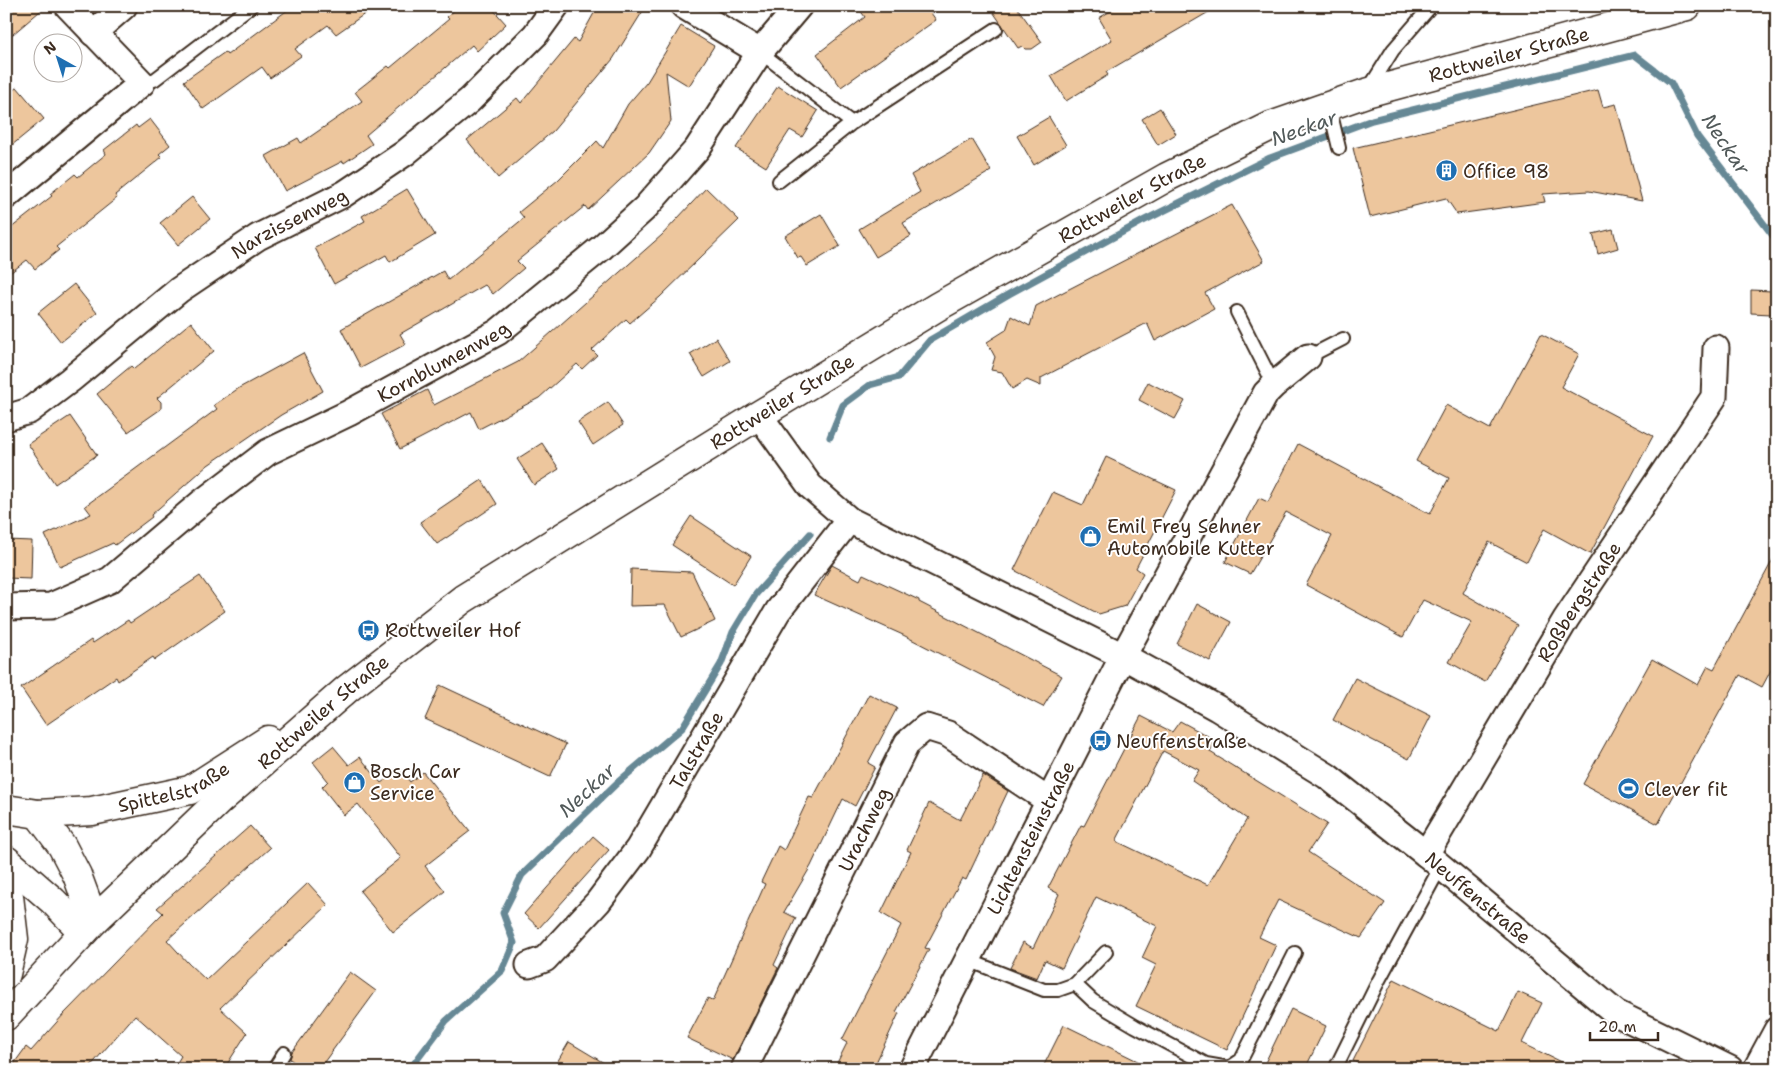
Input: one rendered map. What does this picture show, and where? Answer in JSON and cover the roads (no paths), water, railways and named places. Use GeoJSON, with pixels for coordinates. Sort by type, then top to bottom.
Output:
{"type":"FeatureCollection","features":[{"type":"Feature","properties":{"kind":"main road","name":"Rottweiler Straße"},"geometry":{"type":"LineString","coordinates":[[6,1016],[88,926],[220,800],[346,689],[463,599],[758,415],[937,307],[1167,177],[1271,126],[1330,111],[1366,93],[1687,6]]}},
{"type":"Feature","properties":{"kind":"main road","name":"Spittelstraße"},"geometry":{"type":"LineString","coordinates":[[6,810],[38,814],[92,811],[190,790],[346,689]]}},
{"type":"Feature","properties":{"kind":"main road"},"geometry":{"type":"LineString","coordinates":[[38,814],[62,846],[77,875],[88,926]]}},
{"type":"Feature","properties":{"kind":"main road"},"geometry":{"type":"LineString","coordinates":[[6,860],[53,901],[88,926]]}},
{"type":"Feature","properties":{"kind":"main road"},"geometry":{"type":"LineString","coordinates":[[6,892],[9,896],[14,939],[6,974]]}},
{"type":"Feature","properties":{"kind":"street"},"geometry":{"type":"LineString","coordinates":[[6,196],[142,83],[68,6]]}},
{"type":"Feature","properties":{"kind":"street"},"geometry":{"type":"LineString","coordinates":[[93,33],[124,6]]}},
{"type":"Feature","properties":{"kind":"street","name":"Narzissenweg"},"geometry":{"type":"LineString","coordinates":[[6,418],[29,411],[70,380],[179,290],[250,242],[344,194],[405,153],[470,100],[535,35],[556,6]]}},
{"type":"Feature","properties":{"kind":"street"},"geometry":{"type":"LineString","coordinates":[[684,6],[760,52]]}},
{"type":"Feature","properties":{"kind":"street","name":"Kornblumenweg"},"geometry":{"type":"LineString","coordinates":[[6,607],[51,606],[110,580],[201,503],[268,452],[349,413],[498,332],[601,248],[645,208],[697,150],[760,52],[799,6]]}},
{"type":"Feature","properties":{"kind":"street","name":"Roßbergstraße"},"geometry":{"type":"LineString","coordinates":[[1434,860],[1566,619],[1714,397],[1716,348]]}},
{"type":"Feature","properties":{"kind":"street","name":"Lichtensteinstraße"},"geometry":{"type":"LineString","coordinates":[[912,1069],[1123,656],[1266,393],[1308,357]]}},
{"type":"Feature","properties":{"kind":"street","name":"Neuffenstraße"},"geometry":{"type":"LineString","coordinates":[[758,415],[810,486],[849,520],[1123,656],[1217,708],[1327,776],[1434,860],[1616,1013],[1730,1069]]}},
{"type":"Feature","properties":{"kind":"street","name":"Talstraße"},"geometry":{"type":"LineString","coordinates":[[529,965],[544,959],[598,902],[638,849],[778,611],[849,520]]}},
{"type":"Feature","properties":{"kind":"street","name":"Urachweg"},"geometry":{"type":"LineString","coordinates":[[744,1069],[907,743],[926,727],[948,734],[1049,800]]}},
{"type":"Feature","properties":{"kind":"street"},"geometry":{"type":"LineString","coordinates":[[1756,1069],[1777,1030]]}},
{"type":"Feature","properties":{"kind":"lane"},"geometry":{"type":"LineString","coordinates":[[142,83],[154,80],[251,6]]}},
{"type":"Feature","properties":{"kind":"lane"},"geometry":{"type":"LineString","coordinates":[[1366,93],[1392,50],[1431,6]]}},
{"type":"Feature","properties":{"kind":"lane"},"geometry":{"type":"LineString","coordinates":[[779,181],[852,123],[996,30]]}},
{"type":"Feature","properties":{"kind":"lane"},"geometry":{"type":"LineString","coordinates":[[760,52],[852,123]]}},
{"type":"Feature","properties":{"kind":"lane"},"geometry":{"type":"LineString","coordinates":[[1330,111],[1339,148]]}},
{"type":"Feature","properties":{"kind":"lane"},"geometry":{"type":"LineString","coordinates":[[1237,312],[1274,385]]}},
{"type":"Feature","properties":{"kind":"lane"},"geometry":{"type":"LineString","coordinates":[[1308,357],[1343,339]]}},
{"type":"Feature","properties":{"kind":"lane"},"geometry":{"type":"LineString","coordinates":[[1335,1069],[1379,980],[1434,860]]}},
{"type":"Feature","properties":{"kind":"lane"},"geometry":{"type":"LineString","coordinates":[[968,960],[1044,990],[1058,990],[1075,984],[1106,952]]}},
{"type":"Feature","properties":{"kind":"lane"},"geometry":{"type":"LineString","coordinates":[[1075,984],[1093,1001],[1135,1026],[1206,1064],[1228,1068],[1241,1060],[1295,953]]}},
{"type":"Feature","properties":{"kind":"lane"},"geometry":{"type":"LineString","coordinates":[[274,1069],[284,1053]]}},
{"type":"Feature","properties":{"kind":"waterway","name":"Neckar"},"geometry":{"type":"LineString","coordinates":[[830,437],[843,405],[870,385],[899,377],[930,340],[1009,294],[1143,221],[1270,158],[1372,120],[1635,55],[1671,83],[1697,136],[1777,241]]}},
{"type":"Feature","properties":{"kind":"waterway","name":"Neckar"},"geometry":{"type":"LineString","coordinates":[[410,1069],[446,1021],[502,971],[514,943],[503,913],[522,875],[617,783],[682,728],[721,664],[733,632],[756,594],[810,534]]}},
{"type":"Feature","properties":{"kind":"place","name":"Office 98"},"geometry":{"type":"Point","coordinates":[1447,171]}},
{"type":"Feature","properties":{"kind":"place","name":"Emil Frey Sehner Automobile Kutter"},"geometry":{"type":"Point","coordinates":[1091,537]}},
{"type":"Feature","properties":{"kind":"place","name":"Rottweiler Hof"},"geometry":{"type":"Point","coordinates":[369,630]}},
{"type":"Feature","properties":{"kind":"place","name":"Neuffenstraße"},"geometry":{"type":"Point","coordinates":[1100,741]}},
{"type":"Feature","properties":{"kind":"place","name":"Bosch Car Service"},"geometry":{"type":"Point","coordinates":[354,782]}},
{"type":"Feature","properties":{"kind":"place","name":"Clever fit"},"geometry":{"type":"Point","coordinates":[1628,789]}}]}
